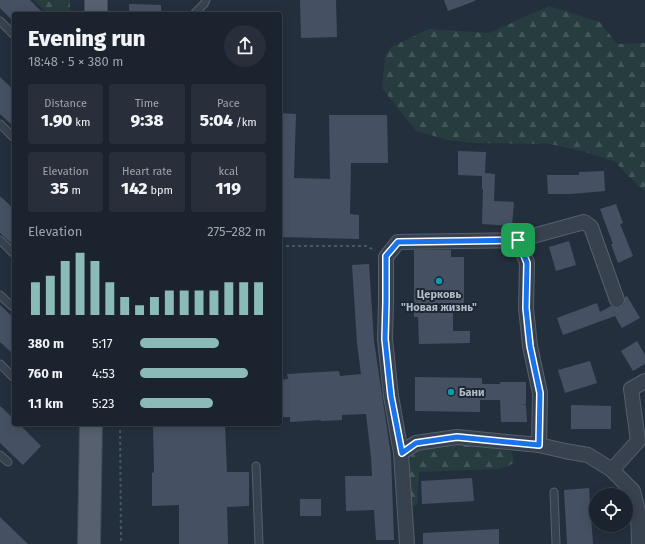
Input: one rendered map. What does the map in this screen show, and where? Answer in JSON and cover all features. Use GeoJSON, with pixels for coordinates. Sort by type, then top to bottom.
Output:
{"type":"FeatureCollection","features":[{"type":"Feature","properties":{"kind":"main road"},"geometry":{"type":"LineString","coordinates":[[96,0],[96,12]]}},
{"type":"Feature","properties":{"kind":"main road"},"geometry":{"type":"LineString","coordinates":[[89,544],[91,426]]}},
{"type":"Feature","properties":{"kind":"street"},"geometry":{"type":"LineString","coordinates":[[407,544],[402,453],[391,396],[385,339],[386,256],[398,242],[518,240],[584,222],[591,228],[617,300]]}},
{"type":"Feature","properties":{"kind":"street"},"geometry":{"type":"LineString","coordinates":[[518,240],[527,263],[526,308],[530,346],[540,393],[539,445]]}},
{"type":"Feature","properties":{"kind":"street"},"geometry":{"type":"LineString","coordinates":[[612,470],[638,441],[631,389],[645,381]]}},
{"type":"Feature","properties":{"kind":"street"},"geometry":{"type":"LineString","coordinates":[[402,453],[416,443],[457,437],[539,445],[565,451],[588,454],[612,470],[633,491],[641,511],[639,544]]}},
{"type":"Feature","properties":{"kind":"lane"},"geometry":{"type":"LineString","coordinates":[[196,12],[206,0]]}},
{"type":"Feature","properties":{"kind":"lane"},"geometry":{"type":"LineString","coordinates":[[0,21],[12,33]]}},
{"type":"Feature","properties":{"kind":"lane"},"geometry":{"type":"LineString","coordinates":[[0,124],[12,136]]}},
{"type":"Feature","properties":{"kind":"lane"},"geometry":{"type":"LineString","coordinates":[[0,240],[12,252]]}},
{"type":"Feature","properties":{"kind":"lane"},"geometry":{"type":"LineString","coordinates":[[0,295],[12,306]]}},
{"type":"Feature","properties":{"kind":"lane"},"geometry":{"type":"LineString","coordinates":[[0,364],[12,376]]}},
{"type":"Feature","properties":{"kind":"lane"},"geometry":{"type":"LineString","coordinates":[[0,455],[8,462]]}},
{"type":"Feature","properties":{"kind":"lane"},"geometry":{"type":"LineString","coordinates":[[256,466],[259,544]]}},
{"type":"Feature","properties":{"kind":"lane"},"geometry":{"type":"LineString","coordinates":[[554,492],[556,544]]}},
{"type":"Feature","properties":{"kind":"path"},"geometry":{"type":"LineString","coordinates":[[282,246],[367,246],[386,256]]}},
{"type":"Feature","properties":{"kind":"path"},"geometry":{"type":"LineString","coordinates":[[120,426],[121,544]]}},
{"type":"Feature","properties":{"kind":"green space"},"geometry":{"type":"Polygon","coordinates":[[[34,0],[70,0],[70,12],[46,12],[34,0]]]}},
{"type":"Feature","properties":{"kind":"green space"},"geometry":{"type":"Polygon","coordinates":[[[549,6],[600,22],[617,44],[645,44],[645,190],[640,188],[615,162],[586,152],[550,144],[475,143],[448,140],[416,131],[382,88],[385,57],[391,47],[429,29],[489,33],[549,6]]]}},
{"type":"Feature","properties":{"kind":"green space"},"geometry":{"type":"Polygon","coordinates":[[[441,445],[480,445],[512,452],[514,463],[497,469],[419,472],[417,505],[409,507],[406,475],[412,453],[425,448],[441,445]]]}},
{"type":"Feature","properties":{"kind":"building"},"geometry":{"type":"Polygon","coordinates":[[[0,0],[30,0],[42,12],[12,12],[12,20],[0,8],[0,0]]]}},
{"type":"Feature","properties":{"kind":"building"},"geometry":{"type":"Polygon","coordinates":[[[300,0],[336,0],[337,37],[301,38],[300,0]]]}},
{"type":"Feature","properties":{"kind":"building"},"geometry":{"type":"Polygon","coordinates":[[[444,0],[475,0],[475,1],[448,11],[444,0]]]}},
{"type":"Feature","properties":{"kind":"building"},"geometry":{"type":"Polygon","coordinates":[[[129,4],[161,5],[161,12],[129,12],[129,4]]]}},
{"type":"Feature","properties":{"kind":"building"},"geometry":{"type":"Polygon","coordinates":[[[0,77],[12,88],[12,125],[0,114],[0,77]]]}},
{"type":"Feature","properties":{"kind":"building"},"geometry":{"type":"Polygon","coordinates":[[[282,113],[296,114],[294,178],[330,179],[329,115],[387,115],[388,163],[351,163],[350,214],[359,215],[359,239],[282,237],[282,113]]]}},
{"type":"Feature","properties":{"kind":"building"},"geometry":{"type":"Polygon","coordinates":[[[458,151],[486,152],[485,173],[495,174],[494,201],[514,202],[512,226],[482,224],[482,176],[458,175],[458,151]]]}},
{"type":"Feature","properties":{"kind":"building"},"geometry":{"type":"Polygon","coordinates":[[[604,171],[605,191],[548,194],[547,175],[579,175],[579,172],[604,171]]]}},
{"type":"Feature","properties":{"kind":"building"},"geometry":{"type":"Polygon","coordinates":[[[0,196],[12,207],[12,244],[0,233],[0,196]]]}},
{"type":"Feature","properties":{"kind":"building"},"geometry":{"type":"Polygon","coordinates":[[[616,204],[623,223],[620,224],[633,256],[618,263],[611,244],[613,244],[600,209],[616,204]]]}},
{"type":"Feature","properties":{"kind":"building"},"geometry":{"type":"Polygon","coordinates":[[[569,241],[576,265],[556,271],[549,247],[569,241]]]}},
{"type":"Feature","properties":{"kind":"building","name":"Церковь \"Новая жизнь\""},"geometry":{"type":"Polygon","coordinates":[[[414,250],[451,250],[451,257],[464,257],[464,306],[453,306],[453,331],[470,331],[470,343],[419,344],[418,317],[414,317],[414,250]]]}},
{"type":"Feature","properties":{"kind":"building"},"geometry":{"type":"Polygon","coordinates":[[[369,264],[374,341],[391,455],[394,540],[376,540],[374,510],[346,511],[345,476],[372,476],[366,414],[342,415],[342,420],[321,421],[290,422],[290,417],[282,417],[282,380],[288,379],[287,374],[339,371],[340,376],[361,374],[357,343],[352,265],[369,264]]]}},
{"type":"Feature","properties":{"kind":"building"},"geometry":{"type":"Polygon","coordinates":[[[627,296],[640,318],[622,328],[615,316],[563,335],[557,318],[597,303],[600,312],[611,306],[619,308],[624,305],[625,297],[627,296]]]}},
{"type":"Feature","properties":{"kind":"building"},"geometry":{"type":"Polygon","coordinates":[[[0,305],[12,316],[12,353],[0,342],[0,305]]]}},
{"type":"Feature","properties":{"kind":"building"},"geometry":{"type":"Polygon","coordinates":[[[637,341],[645,355],[645,364],[633,371],[621,351],[637,341]]]}},
{"type":"Feature","properties":{"kind":"building"},"geometry":{"type":"Polygon","coordinates":[[[590,361],[597,383],[565,393],[558,370],[590,361]]]}},
{"type":"Feature","properties":{"kind":"building","name":"Бани"},"geometry":{"type":"Polygon","coordinates":[[[415,377],[482,378],[482,384],[526,382],[526,404],[521,405],[526,405],[527,422],[501,422],[500,400],[480,400],[480,412],[415,411],[415,377]]]}},
{"type":"Feature","properties":{"kind":"building"},"geometry":{"type":"Polygon","coordinates":[[[571,405],[611,406],[611,429],[571,429],[571,405]]]}},
{"type":"Feature","properties":{"kind":"building"},"geometry":{"type":"Polygon","coordinates":[[[0,406],[12,417],[12,426],[21,426],[41,446],[23,465],[0,443],[0,406]]]}},
{"type":"Feature","properties":{"kind":"building"},"geometry":{"type":"Polygon","coordinates":[[[153,426],[225,426],[227,472],[249,472],[249,506],[227,507],[228,544],[179,544],[179,505],[152,506],[152,473],[154,472],[153,426]]]}},
{"type":"Feature","properties":{"kind":"building"},"geometry":{"type":"Polygon","coordinates":[[[472,478],[474,501],[422,504],[421,481],[472,478]]]}},
{"type":"Feature","properties":{"kind":"building"},"geometry":{"type":"Polygon","coordinates":[[[589,488],[589,532],[592,532],[593,544],[567,544],[564,490],[589,488]]]}},
{"type":"Feature","properties":{"kind":"building"},"geometry":{"type":"Polygon","coordinates":[[[300,499],[321,499],[321,516],[300,516],[300,499]]]}},
{"type":"Feature","properties":{"kind":"building"},"geometry":{"type":"Polygon","coordinates":[[[0,517],[28,544],[0,544],[0,517]]]}},
{"type":"Feature","properties":{"kind":"building"},"geometry":{"type":"Polygon","coordinates":[[[499,529],[499,544],[423,544],[423,533],[499,529]]]}},
{"type":"Feature","properties":{"kind":"place","name":"Церковь \"Новая жизнь\""},"geometry":{"type":"Point","coordinates":[439,281]}},
{"type":"Feature","properties":{"kind":"place","name":"Бани"},"geometry":{"type":"Point","coordinates":[451,392]}},
{"type":"Feature","properties":{"kind":"route"},"geometry":{"type":"LineString","coordinates":[[518,240],[527,263],[526,308],[530,346],[540,393],[539,445],[457,437],[416,443],[402,453],[391,396],[385,339],[386,256],[398,242],[475,242],[518,240]]}}]}
